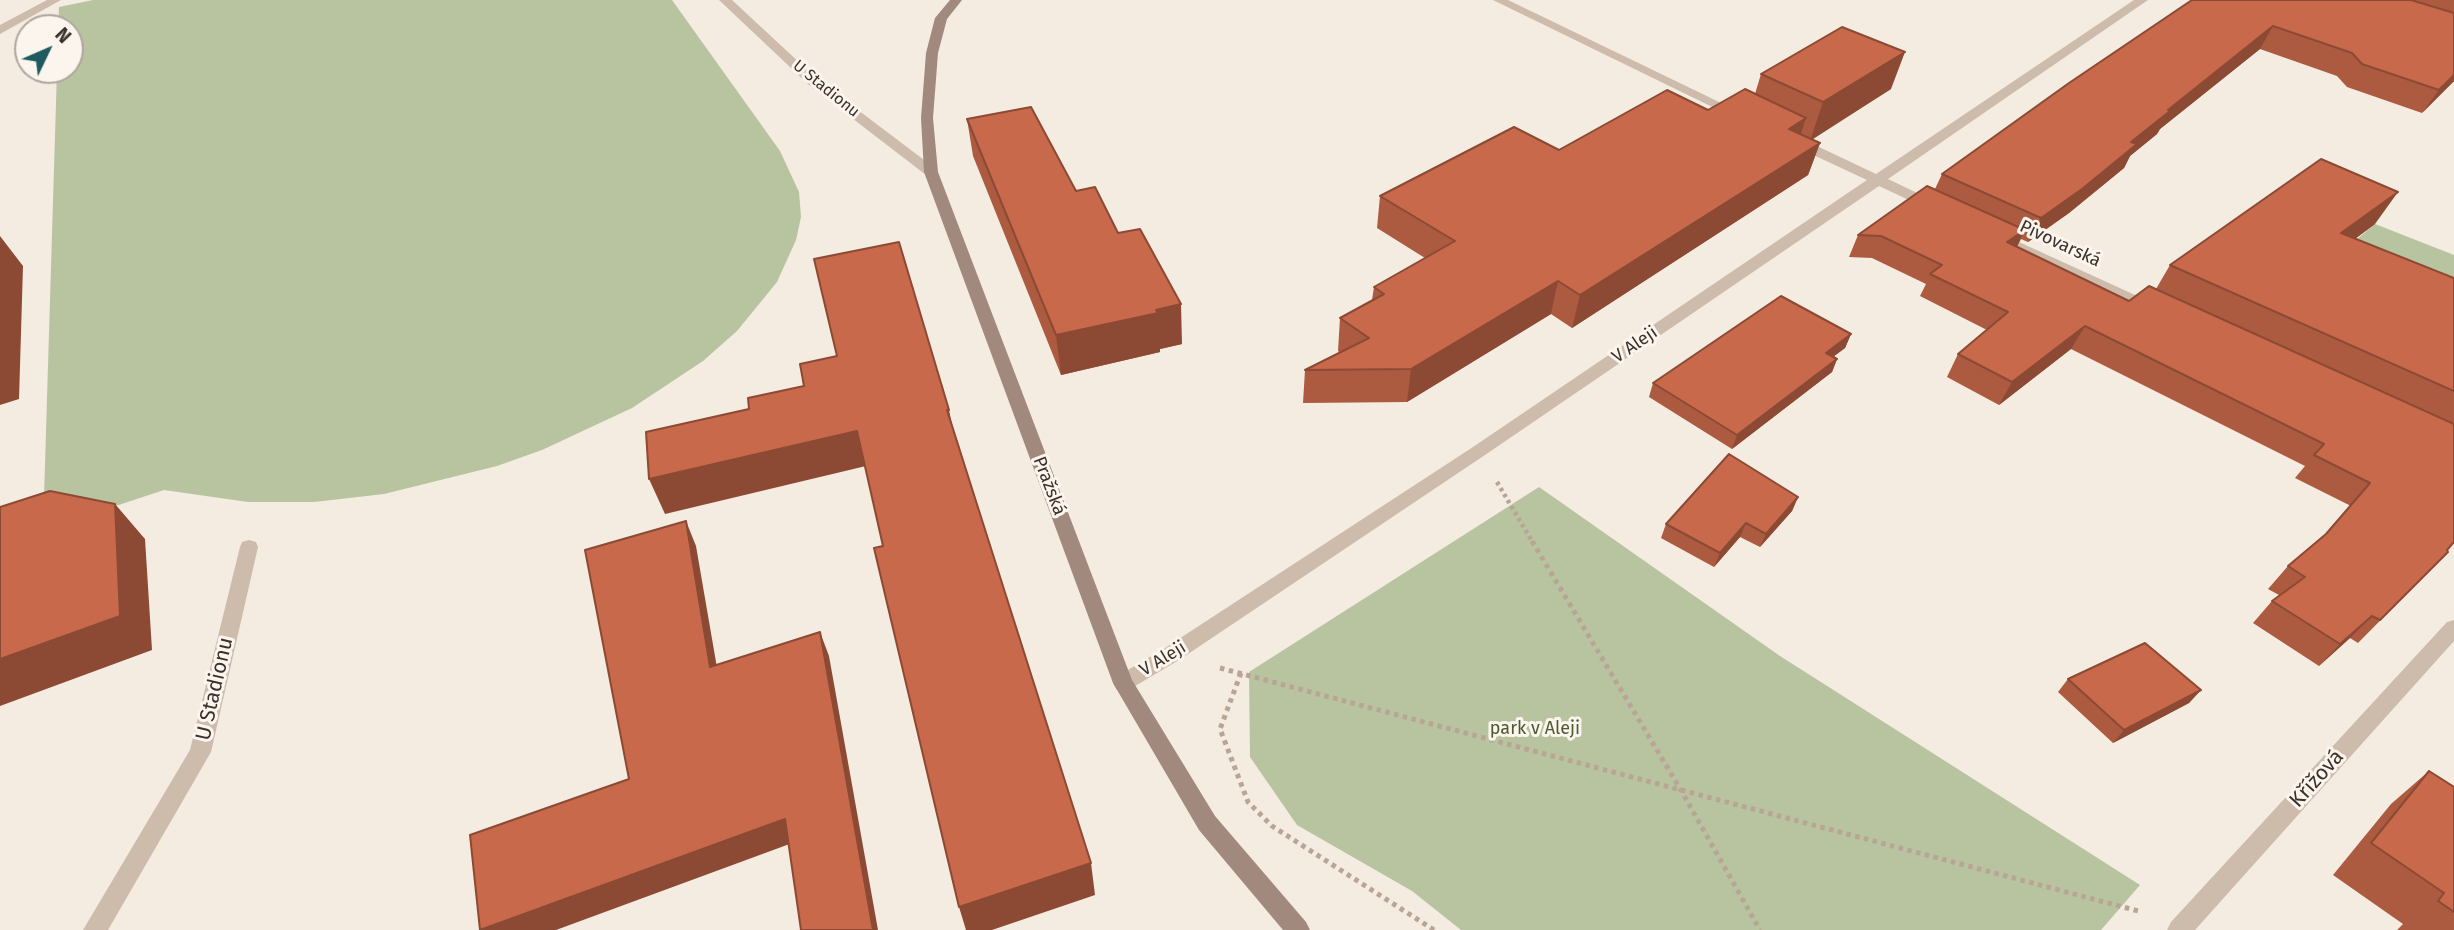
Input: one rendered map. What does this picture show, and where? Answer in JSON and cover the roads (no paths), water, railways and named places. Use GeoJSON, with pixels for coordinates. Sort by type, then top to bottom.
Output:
{"type":"FeatureCollection","features":[{"type":"Feature","properties":{"kind":"main road","name":"Pražská"},"geometry":{"type":"LineString","coordinates":[[956,0],[941,18],[932,53],[927,118],[931,172],[1123,682],[1207,823],[1298,930]]}},
{"type":"Feature","properties":{"kind":"street"},"geometry":{"type":"LineString","coordinates":[[0,30],[55,0]]}},
{"type":"Feature","properties":{"kind":"street","name":"U Stadionu"},"geometry":{"type":"LineString","coordinates":[[725,0],[813,82],[931,172]]}},
{"type":"Feature","properties":{"kind":"street"},"geometry":{"type":"LineString","coordinates":[[1499,0],[1752,121]]}},
{"type":"Feature","properties":{"kind":"street","name":"V Aleji"},"geometry":{"type":"LineString","coordinates":[[1123,682],[1172,654],[1479,451],[2143,0]]}},
{"type":"Feature","properties":{"kind":"street"},"geometry":{"type":"LineString","coordinates":[[1777,133],[1941,210]]}},
{"type":"Feature","properties":{"kind":"street","name":"Pivovarská"},"geometry":{"type":"LineString","coordinates":[[1978,227],[2165,314]]}},
{"type":"Feature","properties":{"kind":"street","name":"U Stadionu"},"geometry":{"type":"LineString","coordinates":[[95,930],[200,752],[249,547]]}},
{"type":"Feature","properties":{"kind":"street","name":"Křížová"},"geometry":{"type":"LineString","coordinates":[[2182,927],[2454,628]]}},
{"type":"Feature","properties":{"kind":"park label","name":"park v Aleji"},"geometry":{"type":"Point","coordinates":[1535,729]}}]}
